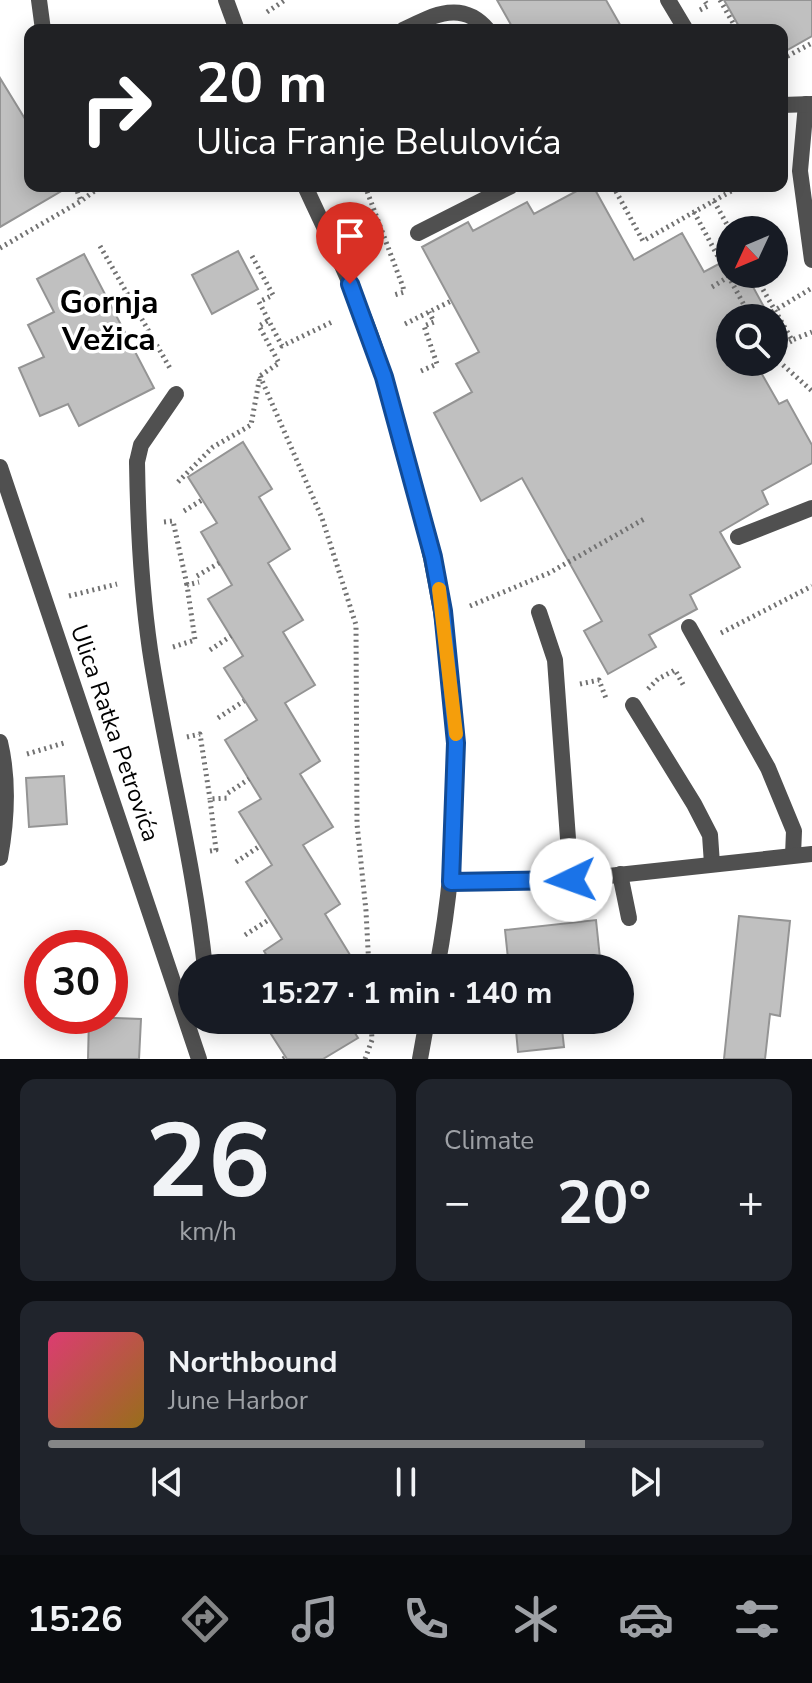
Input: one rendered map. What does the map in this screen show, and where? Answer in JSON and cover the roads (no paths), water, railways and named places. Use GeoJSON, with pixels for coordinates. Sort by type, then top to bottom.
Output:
{"type":"FeatureCollection","features":[{"type":"Feature","properties":{"kind":"street"},"geometry":{"type":"LineString","coordinates":[[39,0],[42,24]]}},
{"type":"Feature","properties":{"kind":"street"},"geometry":{"type":"LineString","coordinates":[[226,0],[235,24]]}},
{"type":"Feature","properties":{"kind":"street"},"geometry":{"type":"LineString","coordinates":[[668,0],[682,24]]}},
{"type":"Feature","properties":{"kind":"street"},"geometry":{"type":"LineString","coordinates":[[415,24],[435,14],[458,9],[478,16],[484,24]]}},
{"type":"Feature","properties":{"kind":"street"},"geometry":{"type":"LineString","coordinates":[[788,105],[809,104],[800,171],[812,260]]}},
{"type":"Feature","properties":{"kind":"street"},"geometry":{"type":"LineString","coordinates":[[308,192],[361,309],[375,349],[433,557],[443,611],[456,743],[451,882],[439,954]]}},
{"type":"Feature","properties":{"kind":"street"},"geometry":{"type":"LineString","coordinates":[[418,233],[499,192]]}},
{"type":"Feature","properties":{"kind":"street","name":"Ulica Ratka Petrovića"},"geometry":{"type":"LineString","coordinates":[[176,394],[141,445],[137,462],[140,551],[151,653],[182,817],[203,954]]}},
{"type":"Feature","properties":{"kind":"street","name":"Ulica Ratka Petrovića"},"geometry":{"type":"LineString","coordinates":[[0,467],[178,983]]}},
{"type":"Feature","properties":{"kind":"street"},"geometry":{"type":"LineString","coordinates":[[738,537],[812,508]]}},
{"type":"Feature","properties":{"kind":"street"},"geometry":{"type":"LineString","coordinates":[[539,612],[555,660],[571,880]]}},
{"type":"Feature","properties":{"kind":"street"},"geometry":{"type":"LineString","coordinates":[[689,627],[768,768],[794,831],[793,855]]}},
{"type":"Feature","properties":{"kind":"street"},"geometry":{"type":"LineString","coordinates":[[633,705],[705,824],[710,835],[712,864]]}},
{"type":"Feature","properties":{"kind":"street"},"geometry":{"type":"LineString","coordinates":[[0,742],[6,770],[5,830],[0,858]]}},
{"type":"Feature","properties":{"kind":"street"},"geometry":{"type":"LineString","coordinates":[[451,882],[571,880],[812,854]]}},
{"type":"Feature","properties":{"kind":"street"},"geometry":{"type":"LineString","coordinates":[[620,874],[629,918]]}},
{"type":"Feature","properties":{"kind":"street","name":"Ulica Ratka Petrovića"},"geometry":{"type":"LineString","coordinates":[[193,1034],[199,1059]]}},
{"type":"Feature","properties":{"kind":"street"},"geometry":{"type":"LineString","coordinates":[[420,1059],[424,1034]]}},
{"type":"Feature","properties":{"kind":"district","name":"Gornja Vežica"},"geometry":{"type":"Point","coordinates":[109,320]}}]}
